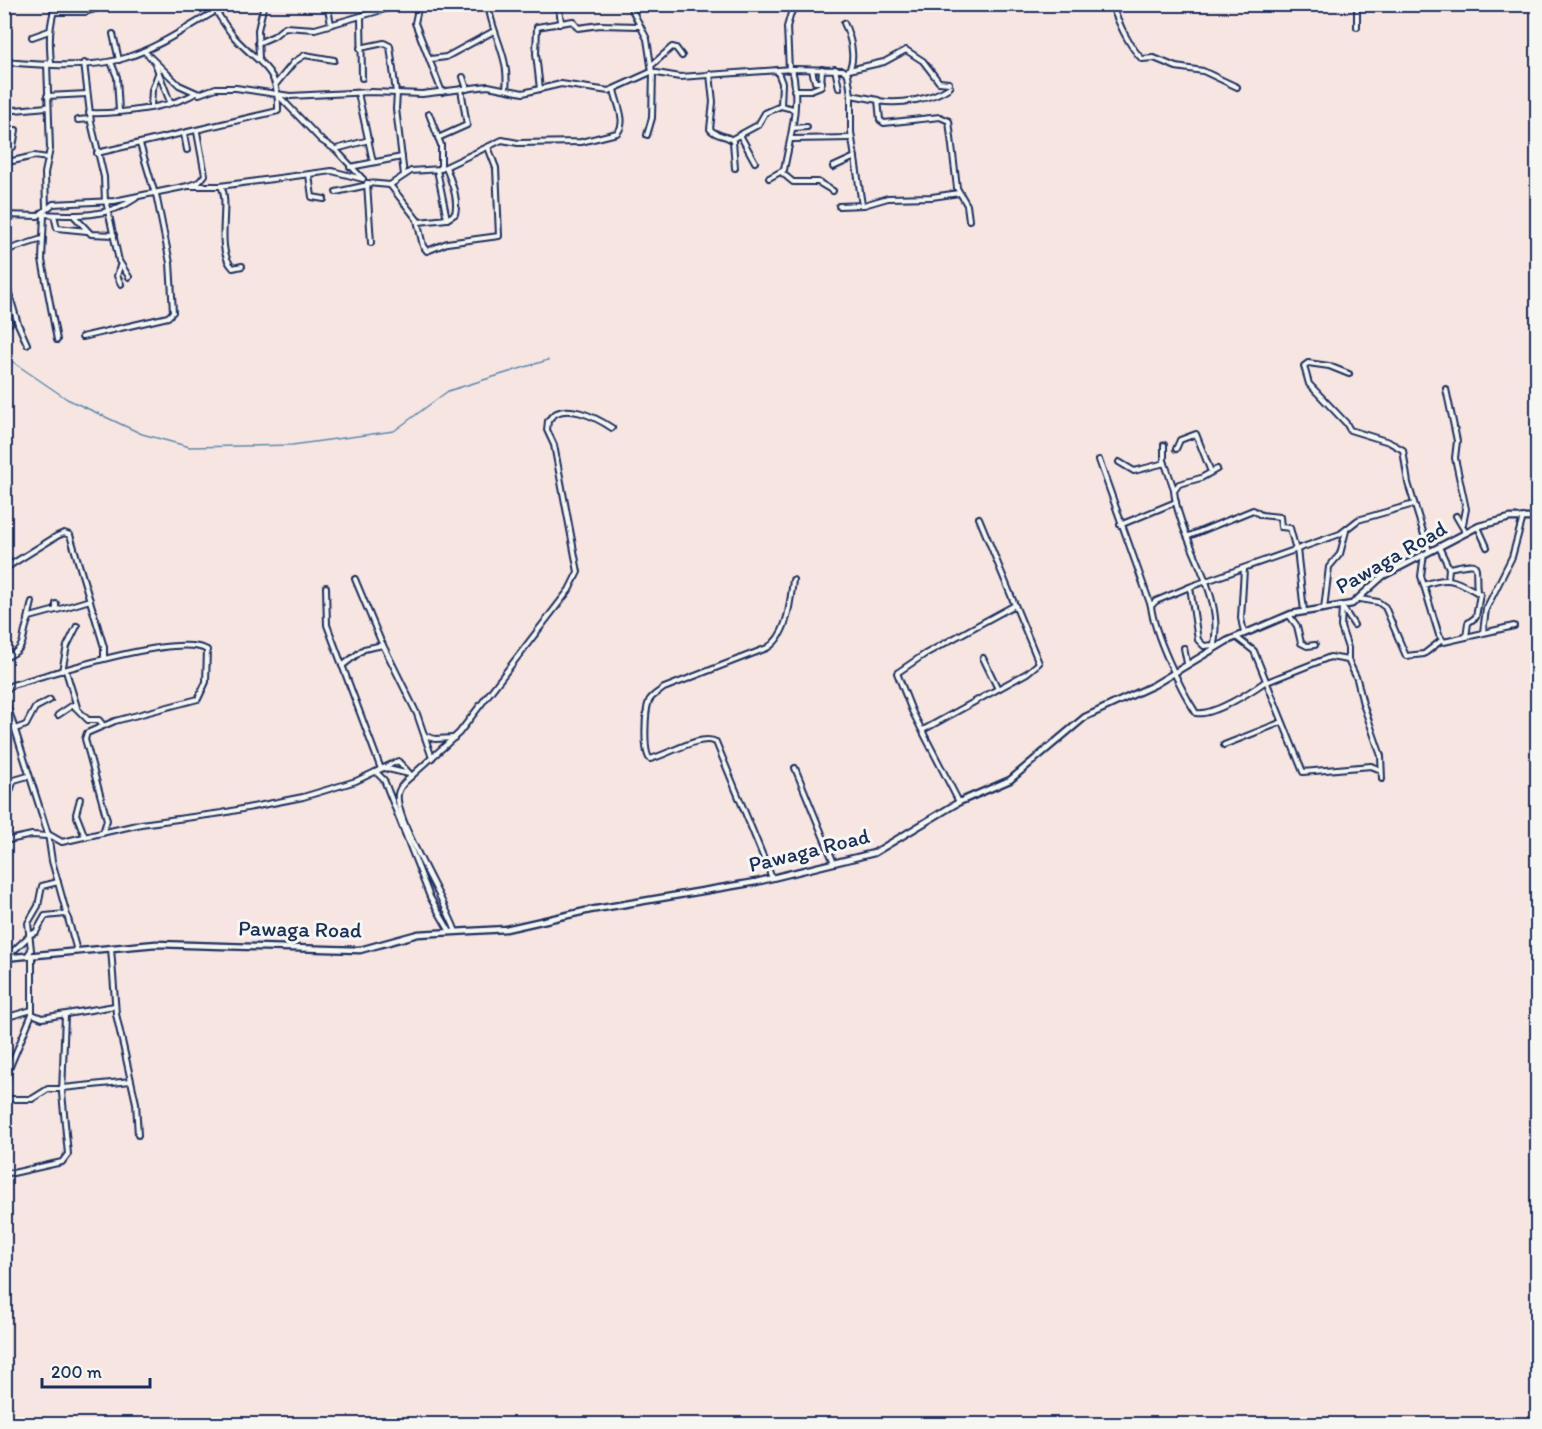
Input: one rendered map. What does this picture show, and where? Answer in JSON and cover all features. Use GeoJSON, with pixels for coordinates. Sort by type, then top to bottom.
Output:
{"type":"FeatureCollection","features":[{"type":"Feature","properties":{"kind":"main road","name":"Pawaga Road"},"geometry":{"type":"LineString","coordinates":[[5,958],[29,958],[111,948],[188,944],[353,951],[418,934],[506,929],[590,910],[772,878],[834,863],[882,849],[959,802],[1010,780],[1078,722],[1154,685],[1213,647],[1289,615],[1342,607],[1360,599],[1383,576],[1478,527],[1503,519],[1538,518]]}},
{"type":"Feature","properties":{"kind":"street"},"geometry":{"type":"LineString","coordinates":[[56,4],[49,31],[47,107],[50,149],[45,181],[46,208],[43,214],[42,239],[43,268],[57,340]]}},
{"type":"Feature","properties":{"kind":"street"},"geometry":{"type":"LineString","coordinates":[[53,12],[85,12],[112,4]]}},
{"type":"Feature","properties":{"kind":"street"},"geometry":{"type":"LineString","coordinates":[[4,63],[84,63],[119,60],[144,51],[228,4]]}},
{"type":"Feature","properties":{"kind":"street"},"geometry":{"type":"LineString","coordinates":[[259,60],[258,43],[264,4]]}},
{"type":"Feature","properties":{"kind":"street"},"geometry":{"type":"LineString","coordinates":[[327,4],[331,24]]}},
{"type":"Feature","properties":{"kind":"street"},"geometry":{"type":"LineString","coordinates":[[380,4],[381,11]]}},
{"type":"Feature","properties":{"kind":"street"},"geometry":{"type":"LineString","coordinates":[[258,43],[274,36],[285,27],[315,29],[403,4]]}},
{"type":"Feature","properties":{"kind":"street"},"geometry":{"type":"LineString","coordinates":[[419,4],[415,23],[442,92]]}},
{"type":"Feature","properties":{"kind":"street"},"geometry":{"type":"LineString","coordinates":[[488,4],[494,31],[507,65],[506,89]]}},
{"type":"Feature","properties":{"kind":"street"},"geometry":{"type":"LineString","coordinates":[[558,4],[561,21]]}},
{"type":"Feature","properties":{"kind":"street"},"geometry":{"type":"LineString","coordinates":[[629,4],[648,43],[652,72],[652,118],[647,135]]}},
{"type":"Feature","properties":{"kind":"street"},"geometry":{"type":"LineString","coordinates":[[769,178],[782,172],[792,139],[794,90],[787,27],[790,13],[797,4]]}},
{"type":"Feature","properties":{"kind":"street"},"geometry":{"type":"LineString","coordinates":[[1111,4],[1125,32],[1129,46],[1142,59],[1154,58],[1176,67],[1203,71],[1237,87]]}},
{"type":"Feature","properties":{"kind":"street"},"geometry":{"type":"LineString","coordinates":[[1357,4],[1357,27]]}},
{"type":"Feature","properties":{"kind":"street"},"geometry":{"type":"LineString","coordinates":[[98,153],[197,132],[278,111],[278,95],[271,72],[234,38],[216,11]]}},
{"type":"Feature","properties":{"kind":"street"},"geometry":{"type":"LineString","coordinates":[[361,17],[362,78]]}},
{"type":"Feature","properties":{"kind":"street"},"geometry":{"type":"LineString","coordinates":[[540,89],[536,29],[561,21],[573,21],[576,27],[580,28],[600,25],[639,26]]}},
{"type":"Feature","properties":{"kind":"street"},"geometry":{"type":"LineString","coordinates":[[844,23],[849,34],[852,61],[848,71],[852,138],[862,205]]}},
{"type":"Feature","properties":{"kind":"street"},"geometry":{"type":"LineString","coordinates":[[32,37],[49,31]]}},
{"type":"Feature","properties":{"kind":"street"},"geometry":{"type":"LineString","coordinates":[[431,59],[447,57],[454,50],[494,31]]}},
{"type":"Feature","properties":{"kind":"street"},"geometry":{"type":"LineString","coordinates":[[113,34],[119,60]]}},
{"type":"Feature","properties":{"kind":"street"},"geometry":{"type":"LineString","coordinates":[[360,48],[384,42],[390,46],[404,176]]}},
{"type":"Feature","properties":{"kind":"street"},"geometry":{"type":"LineString","coordinates":[[651,66],[672,47],[676,48],[682,56]]}},
{"type":"Feature","properties":{"kind":"street"},"geometry":{"type":"LineString","coordinates":[[78,120],[170,102],[216,88],[244,88],[278,95],[442,92],[488,86],[523,93],[561,84],[602,90],[614,89],[652,72],[680,76],[777,70],[835,69],[848,71],[884,62],[906,50],[923,61],[939,82],[949,85],[904,102],[879,101],[873,97],[851,95]]}},
{"type":"Feature","properties":{"kind":"street"},"geometry":{"type":"LineString","coordinates":[[144,51],[179,85],[195,93]]}},
{"type":"Feature","properties":{"kind":"street"},"geometry":{"type":"LineString","coordinates":[[276,84],[294,62],[305,56],[334,60]]}},
{"type":"Feature","properties":{"kind":"street"},"geometry":{"type":"LineString","coordinates":[[111,62],[117,77],[119,111]]}},
{"type":"Feature","properties":{"kind":"street"},"geometry":{"type":"LineString","coordinates":[[155,62],[170,102]]}},
{"type":"Feature","properties":{"kind":"street"},"geometry":{"type":"LineString","coordinates":[[84,63],[90,116],[104,177],[107,212],[120,265],[129,277]]}},
{"type":"Feature","properties":{"kind":"street"},"geometry":{"type":"LineString","coordinates":[[794,90],[815,90],[821,86],[822,69]]}},
{"type":"Feature","properties":{"kind":"street"},"geometry":{"type":"LineString","coordinates":[[835,69],[838,88]]}},
{"type":"Feature","properties":{"kind":"street"},"geometry":{"type":"LineString","coordinates":[[777,70],[782,83],[781,106]]}},
{"type":"Feature","properties":{"kind":"street"},"geometry":{"type":"LineString","coordinates":[[812,70],[815,82],[822,82]]}},
{"type":"Feature","properties":{"kind":"street"},"geometry":{"type":"LineString","coordinates":[[151,106],[152,90],[159,73]]}},
{"type":"Feature","properties":{"kind":"street"},"geometry":{"type":"LineString","coordinates":[[710,74],[713,102],[710,129],[716,134],[732,139],[758,125],[765,113],[781,106],[793,109]]}},
{"type":"Feature","properties":{"kind":"street"},"geometry":{"type":"LineString","coordinates":[[463,77],[467,88]]}},
{"type":"Feature","properties":{"kind":"street"},"geometry":{"type":"LineString","coordinates":[[438,138],[467,125],[461,89]]}},
{"type":"Feature","properties":{"kind":"street"},"geometry":{"type":"LineString","coordinates":[[336,192],[367,184],[390,185],[418,169],[442,169],[505,140],[518,143],[581,142],[619,132],[622,117],[614,89]]}},
{"type":"Feature","properties":{"kind":"street"},"geometry":{"type":"LineString","coordinates":[[358,93],[373,162]]}},
{"type":"Feature","properties":{"kind":"street"},"geometry":{"type":"LineString","coordinates":[[47,96],[87,94]]}},
{"type":"Feature","properties":{"kind":"street"},"geometry":{"type":"LineString","coordinates":[[278,95],[321,140],[335,149],[367,184],[371,243]]}},
{"type":"Feature","properties":{"kind":"street"},"geometry":{"type":"LineString","coordinates":[[879,101],[880,120],[884,123],[923,118],[947,118],[951,125],[960,193],[967,205],[969,220]]}},
{"type":"Feature","properties":{"kind":"street"},"geometry":{"type":"LineString","coordinates":[[4,111],[47,107]]}},
{"type":"Feature","properties":{"kind":"street"},"geometry":{"type":"LineString","coordinates":[[429,114],[442,149],[447,219]]}},
{"type":"Feature","properties":{"kind":"street"},"geometry":{"type":"LineString","coordinates":[[793,128],[807,127]]}},
{"type":"Feature","properties":{"kind":"street"},"geometry":{"type":"LineString","coordinates":[[4,150],[13,147],[16,130]]}},
{"type":"Feature","properties":{"kind":"street"},"geometry":{"type":"LineString","coordinates":[[46,208],[53,204],[136,198],[200,182],[205,175],[197,132]]}},
{"type":"Feature","properties":{"kind":"street"},"geometry":{"type":"LineString","coordinates":[[184,134],[187,150]]}},
{"type":"Feature","properties":{"kind":"street"},"geometry":{"type":"LineString","coordinates":[[740,135],[755,162]]}},
{"type":"Feature","properties":{"kind":"street"},"geometry":{"type":"LineString","coordinates":[[792,139],[852,138]]}},
{"type":"Feature","properties":{"kind":"street"},"geometry":{"type":"LineString","coordinates":[[732,139],[735,168]]}},
{"type":"Feature","properties":{"kind":"street"},"geometry":{"type":"LineString","coordinates":[[335,149],[369,140]]}},
{"type":"Feature","properties":{"kind":"street"},"geometry":{"type":"LineString","coordinates":[[82,337],[168,317],[173,312],[170,263],[155,194],[140,144]]}},
{"type":"Feature","properties":{"kind":"street"},"geometry":{"type":"LineString","coordinates":[[390,185],[417,220],[423,246],[427,251],[447,243],[499,236],[496,168],[488,147]]}},
{"type":"Feature","properties":{"kind":"street"},"geometry":{"type":"LineString","coordinates":[[4,163],[34,156],[48,158]]}},
{"type":"Feature","properties":{"kind":"street"},"geometry":{"type":"LineString","coordinates":[[832,167],[855,157]]}},
{"type":"Feature","properties":{"kind":"street"},"geometry":{"type":"LineString","coordinates":[[350,167],[402,158]]}},
{"type":"Feature","properties":{"kind":"street"},"geometry":{"type":"LineString","coordinates":[[417,220],[423,222],[447,219],[455,214],[456,197],[442,169]]}},
{"type":"Feature","properties":{"kind":"street"},"geometry":{"type":"LineString","coordinates":[[188,186],[221,186],[332,171],[363,179]]}},
{"type":"Feature","properties":{"kind":"street"},"geometry":{"type":"LineString","coordinates":[[782,172],[793,182],[818,182],[832,191]]}},
{"type":"Feature","properties":{"kind":"street"},"geometry":{"type":"LineString","coordinates":[[309,175],[312,197],[324,199]]}},
{"type":"Feature","properties":{"kind":"street"},"geometry":{"type":"LineString","coordinates":[[221,186],[225,198],[223,238],[230,265],[233,268],[242,266]]}},
{"type":"Feature","properties":{"kind":"street"},"geometry":{"type":"LineString","coordinates":[[839,206],[862,205],[888,198],[960,193]]}},
{"type":"Feature","properties":{"kind":"street"},"geometry":{"type":"LineString","coordinates":[[4,215],[74,215],[107,212],[136,198]]}},
{"type":"Feature","properties":{"kind":"street"},"geometry":{"type":"LineString","coordinates":[[54,215],[57,228],[87,231]]}},
{"type":"Feature","properties":{"kind":"street"},"geometry":{"type":"LineString","coordinates":[[74,215],[93,235],[114,236]]}},
{"type":"Feature","properties":{"kind":"street"},"geometry":{"type":"LineString","coordinates":[[4,251],[42,239]]}},
{"type":"Feature","properties":{"kind":"street"},"geometry":{"type":"LineString","coordinates":[[120,265],[117,276],[121,284]]}},
{"type":"Feature","properties":{"kind":"street"},"geometry":{"type":"LineString","coordinates":[[4,276],[18,324],[27,344]]}},
{"type":"Feature","properties":{"kind":"street"},"geometry":{"type":"LineString","coordinates":[[4,310],[10,323],[4,328]]}},
{"type":"Feature","properties":{"kind":"street"},"geometry":{"type":"LineString","coordinates":[[1349,374],[1329,366],[1305,364],[1309,384],[1350,430],[1389,442],[1403,450],[1427,552],[1420,572],[1442,640],[1446,643],[1483,632],[1514,627]]}},
{"type":"Feature","properties":{"kind":"street"},"geometry":{"type":"LineString","coordinates":[[1446,389],[1457,441],[1455,458],[1466,507],[1463,525]]}},
{"type":"Feature","properties":{"kind":"street"},"geometry":{"type":"LineString","coordinates":[[453,933],[405,825],[399,805],[399,791],[411,775],[454,738],[564,596],[578,572],[554,445],[547,430],[548,421],[556,414],[579,412],[595,417],[612,428]]}},
{"type":"Feature","properties":{"kind":"street"},"geometry":{"type":"LineString","coordinates":[[1176,449],[1182,438],[1196,434],[1211,472]]}},
{"type":"Feature","properties":{"kind":"street"},"geometry":{"type":"LineString","coordinates":[[1164,445],[1165,463],[1176,502],[1206,582],[1213,608],[1213,647],[1204,646],[1198,640],[1190,587]]}},
{"type":"Feature","properties":{"kind":"street"},"geometry":{"type":"LineString","coordinates":[[1099,460],[1169,662],[1175,670],[1186,699],[1198,714],[1326,658],[1348,660]]}},
{"type":"Feature","properties":{"kind":"street"},"geometry":{"type":"LineString","coordinates":[[1119,462],[1134,471],[1165,463]]}},
{"type":"Feature","properties":{"kind":"street"},"geometry":{"type":"LineString","coordinates":[[1174,489],[1179,484],[1201,478],[1217,469]]}},
{"type":"Feature","properties":{"kind":"street"},"geometry":{"type":"LineString","coordinates":[[1120,525],[1176,502]]}},
{"type":"Feature","properties":{"kind":"street"},"geometry":{"type":"LineString","coordinates":[[1151,607],[1156,601],[1190,587],[1347,531],[1358,520],[1414,504]]}},
{"type":"Feature","properties":{"kind":"street"},"geometry":{"type":"LineString","coordinates":[[1189,536],[1253,510],[1260,515],[1280,517],[1281,526],[1290,528],[1297,550],[1304,611]]}},
{"type":"Feature","properties":{"kind":"street"},"geometry":{"type":"LineString","coordinates":[[1456,516],[1466,533]]}},
{"type":"Feature","properties":{"kind":"street"},"geometry":{"type":"LineString","coordinates":[[1483,632],[1486,609],[1512,557],[1524,517]]}},
{"type":"Feature","properties":{"kind":"street"},"geometry":{"type":"LineString","coordinates":[[923,730],[1027,674],[1039,663],[979,518]]}},
{"type":"Feature","properties":{"kind":"street"},"geometry":{"type":"LineString","coordinates":[[1478,527],[1487,547]]}},
{"type":"Feature","properties":{"kind":"street"},"geometry":{"type":"LineString","coordinates":[[1324,609],[1329,567],[1338,558],[1347,531]]}},
{"type":"Feature","properties":{"kind":"street"},"geometry":{"type":"LineString","coordinates":[[4,569],[57,536],[68,533],[73,538],[105,652],[104,660]]}},
{"type":"Feature","properties":{"kind":"street"},"geometry":{"type":"LineString","coordinates":[[1439,547],[1449,568],[1448,579]]}},
{"type":"Feature","properties":{"kind":"street"},"geometry":{"type":"LineString","coordinates":[[4,554],[10,565]]}},
{"type":"Feature","properties":{"kind":"street"},"geometry":{"type":"LineString","coordinates":[[1449,568],[1469,562],[1477,570],[1477,592],[1480,597],[1476,615],[1468,623],[1466,637]]}},
{"type":"Feature","properties":{"kind":"street"},"geometry":{"type":"LineString","coordinates":[[1244,569],[1241,620],[1244,633]]}},
{"type":"Feature","properties":{"kind":"street"},"geometry":{"type":"LineString","coordinates":[[355,579],[425,736],[426,746],[432,758]]}},
{"type":"Feature","properties":{"kind":"street"},"geometry":{"type":"LineString","coordinates":[[1424,585],[1448,579],[1477,592]]}},
{"type":"Feature","properties":{"kind":"street"},"geometry":{"type":"LineString","coordinates":[[772,878],[716,742],[711,739],[699,741],[650,759],[646,753],[646,729],[649,703],[653,695],[664,688],[767,648],[774,642],[786,619],[793,580]]}},
{"type":"Feature","properties":{"kind":"street"},"geometry":{"type":"LineString","coordinates":[[326,587],[327,626],[382,768]]}},
{"type":"Feature","properties":{"kind":"street"},"geometry":{"type":"LineString","coordinates":[[1360,599],[1378,602],[1385,607],[1406,656],[1424,654],[1442,640]]}},
{"type":"Feature","properties":{"kind":"street"},"geometry":{"type":"LineString","coordinates":[[28,619],[90,600]]}},
{"type":"Feature","properties":{"kind":"street"},"geometry":{"type":"LineString","coordinates":[[4,658],[16,652],[22,645],[32,602]]}},
{"type":"Feature","properties":{"kind":"street"},"geometry":{"type":"LineString","coordinates":[[56,604],[56,610]]}},
{"type":"Feature","properties":{"kind":"street"},"geometry":{"type":"LineString","coordinates":[[959,802],[897,677],[898,671],[1015,605]]}},
{"type":"Feature","properties":{"kind":"street"},"geometry":{"type":"LineString","coordinates":[[1342,607],[1354,625]]}},
{"type":"Feature","properties":{"kind":"street"},"geometry":{"type":"LineString","coordinates":[[1342,607],[1341,627],[1347,644],[1348,660],[1357,679],[1363,704],[1379,748],[1382,780]]}},
{"type":"Feature","properties":{"kind":"street"},"geometry":{"type":"LineString","coordinates":[[1289,615],[1297,626],[1301,643],[1307,646],[1315,645]]}},
{"type":"Feature","properties":{"kind":"street"},"geometry":{"type":"LineString","coordinates":[[77,626],[67,646],[63,671],[77,708]]}},
{"type":"Feature","properties":{"kind":"street"},"geometry":{"type":"LineString","coordinates":[[1235,637],[1252,647],[1303,772],[1371,766],[1381,770]]}},
{"type":"Feature","properties":{"kind":"street"},"geometry":{"type":"LineString","coordinates":[[342,666],[364,649],[384,645]]}},
{"type":"Feature","properties":{"kind":"street"},"geometry":{"type":"LineString","coordinates":[[77,951],[49,851],[47,835],[5,696],[12,685],[104,660],[169,647],[201,647],[208,653],[204,690],[198,699],[89,730],[85,739],[107,820],[103,833]]}},
{"type":"Feature","properties":{"kind":"street"},"geometry":{"type":"LineString","coordinates":[[1184,648],[1187,663]]}},
{"type":"Feature","properties":{"kind":"street"},"geometry":{"type":"LineString","coordinates":[[983,658],[998,689]]}},
{"type":"Feature","properties":{"kind":"street"},"geometry":{"type":"LineString","coordinates":[[15,729],[26,725],[35,708],[50,700]]}},
{"type":"Feature","properties":{"kind":"street"},"geometry":{"type":"LineString","coordinates":[[58,715],[72,705],[88,720],[99,720],[103,725]]}},
{"type":"Feature","properties":{"kind":"street"},"geometry":{"type":"LineString","coordinates":[[1224,745],[1282,722]]}},
{"type":"Feature","properties":{"kind":"street"},"geometry":{"type":"LineString","coordinates":[[425,736],[435,739],[454,738]]}},
{"type":"Feature","properties":{"kind":"street"},"geometry":{"type":"LineString","coordinates":[[49,851],[60,842],[141,824],[222,813],[303,797],[328,790],[398,761],[411,775]]}},
{"type":"Feature","properties":{"kind":"street"},"geometry":{"type":"LineString","coordinates":[[382,768],[411,775]]}},
{"type":"Feature","properties":{"kind":"street"},"geometry":{"type":"LineString","coordinates":[[795,768],[834,863]]}},
{"type":"Feature","properties":{"kind":"street"},"geometry":{"type":"LineString","coordinates":[[375,772],[384,780],[429,897],[445,929],[453,933]]}},
{"type":"Feature","properties":{"kind":"street"},"geometry":{"type":"LineString","coordinates":[[4,783],[28,776]]}},
{"type":"Feature","properties":{"kind":"street"},"geometry":{"type":"LineString","coordinates":[[4,808],[14,780]]}},
{"type":"Feature","properties":{"kind":"street"},"geometry":{"type":"LineString","coordinates":[[80,798],[76,814],[85,837]]}},
{"type":"Feature","properties":{"kind":"street"},"geometry":{"type":"LineString","coordinates":[[4,841],[32,835],[47,835],[60,842]]}},
{"type":"Feature","properties":{"kind":"street"},"geometry":{"type":"LineString","coordinates":[[58,882],[42,886],[38,906],[28,923],[32,1012],[10,1066],[4,1098],[32,1099],[48,1089],[130,1081]]}},
{"type":"Feature","properties":{"kind":"street"},"geometry":{"type":"LineString","coordinates":[[5,958],[28,936],[38,931],[40,921],[45,916],[66,914]]}},
{"type":"Feature","properties":{"kind":"street"},"geometry":{"type":"LineString","coordinates":[[4,944],[10,953]]}},
{"type":"Feature","properties":{"kind":"street"},"geometry":{"type":"LineString","coordinates":[[111,948],[115,1006],[138,1135]]}},
{"type":"Feature","properties":{"kind":"street"},"geometry":{"type":"LineString","coordinates":[[4,1018],[32,1012],[42,1018],[115,1006]]}},
{"type":"Feature","properties":{"kind":"street"},"geometry":{"type":"LineString","coordinates":[[4,1172],[15,1173],[62,1162],[66,1157],[63,1089],[64,1015]]}},
{"type":"Feature","properties":{"kind":"street"},"geometry":{"type":"LineString","coordinates":[[4,1064],[10,1066]]}},
{"type":"Feature","properties":{"kind":"waterway"},"geometry":{"type":"LineString","coordinates":[[4,356],[67,399],[142,434],[190,447],[292,445],[394,431],[448,391],[548,360]]}}]}
